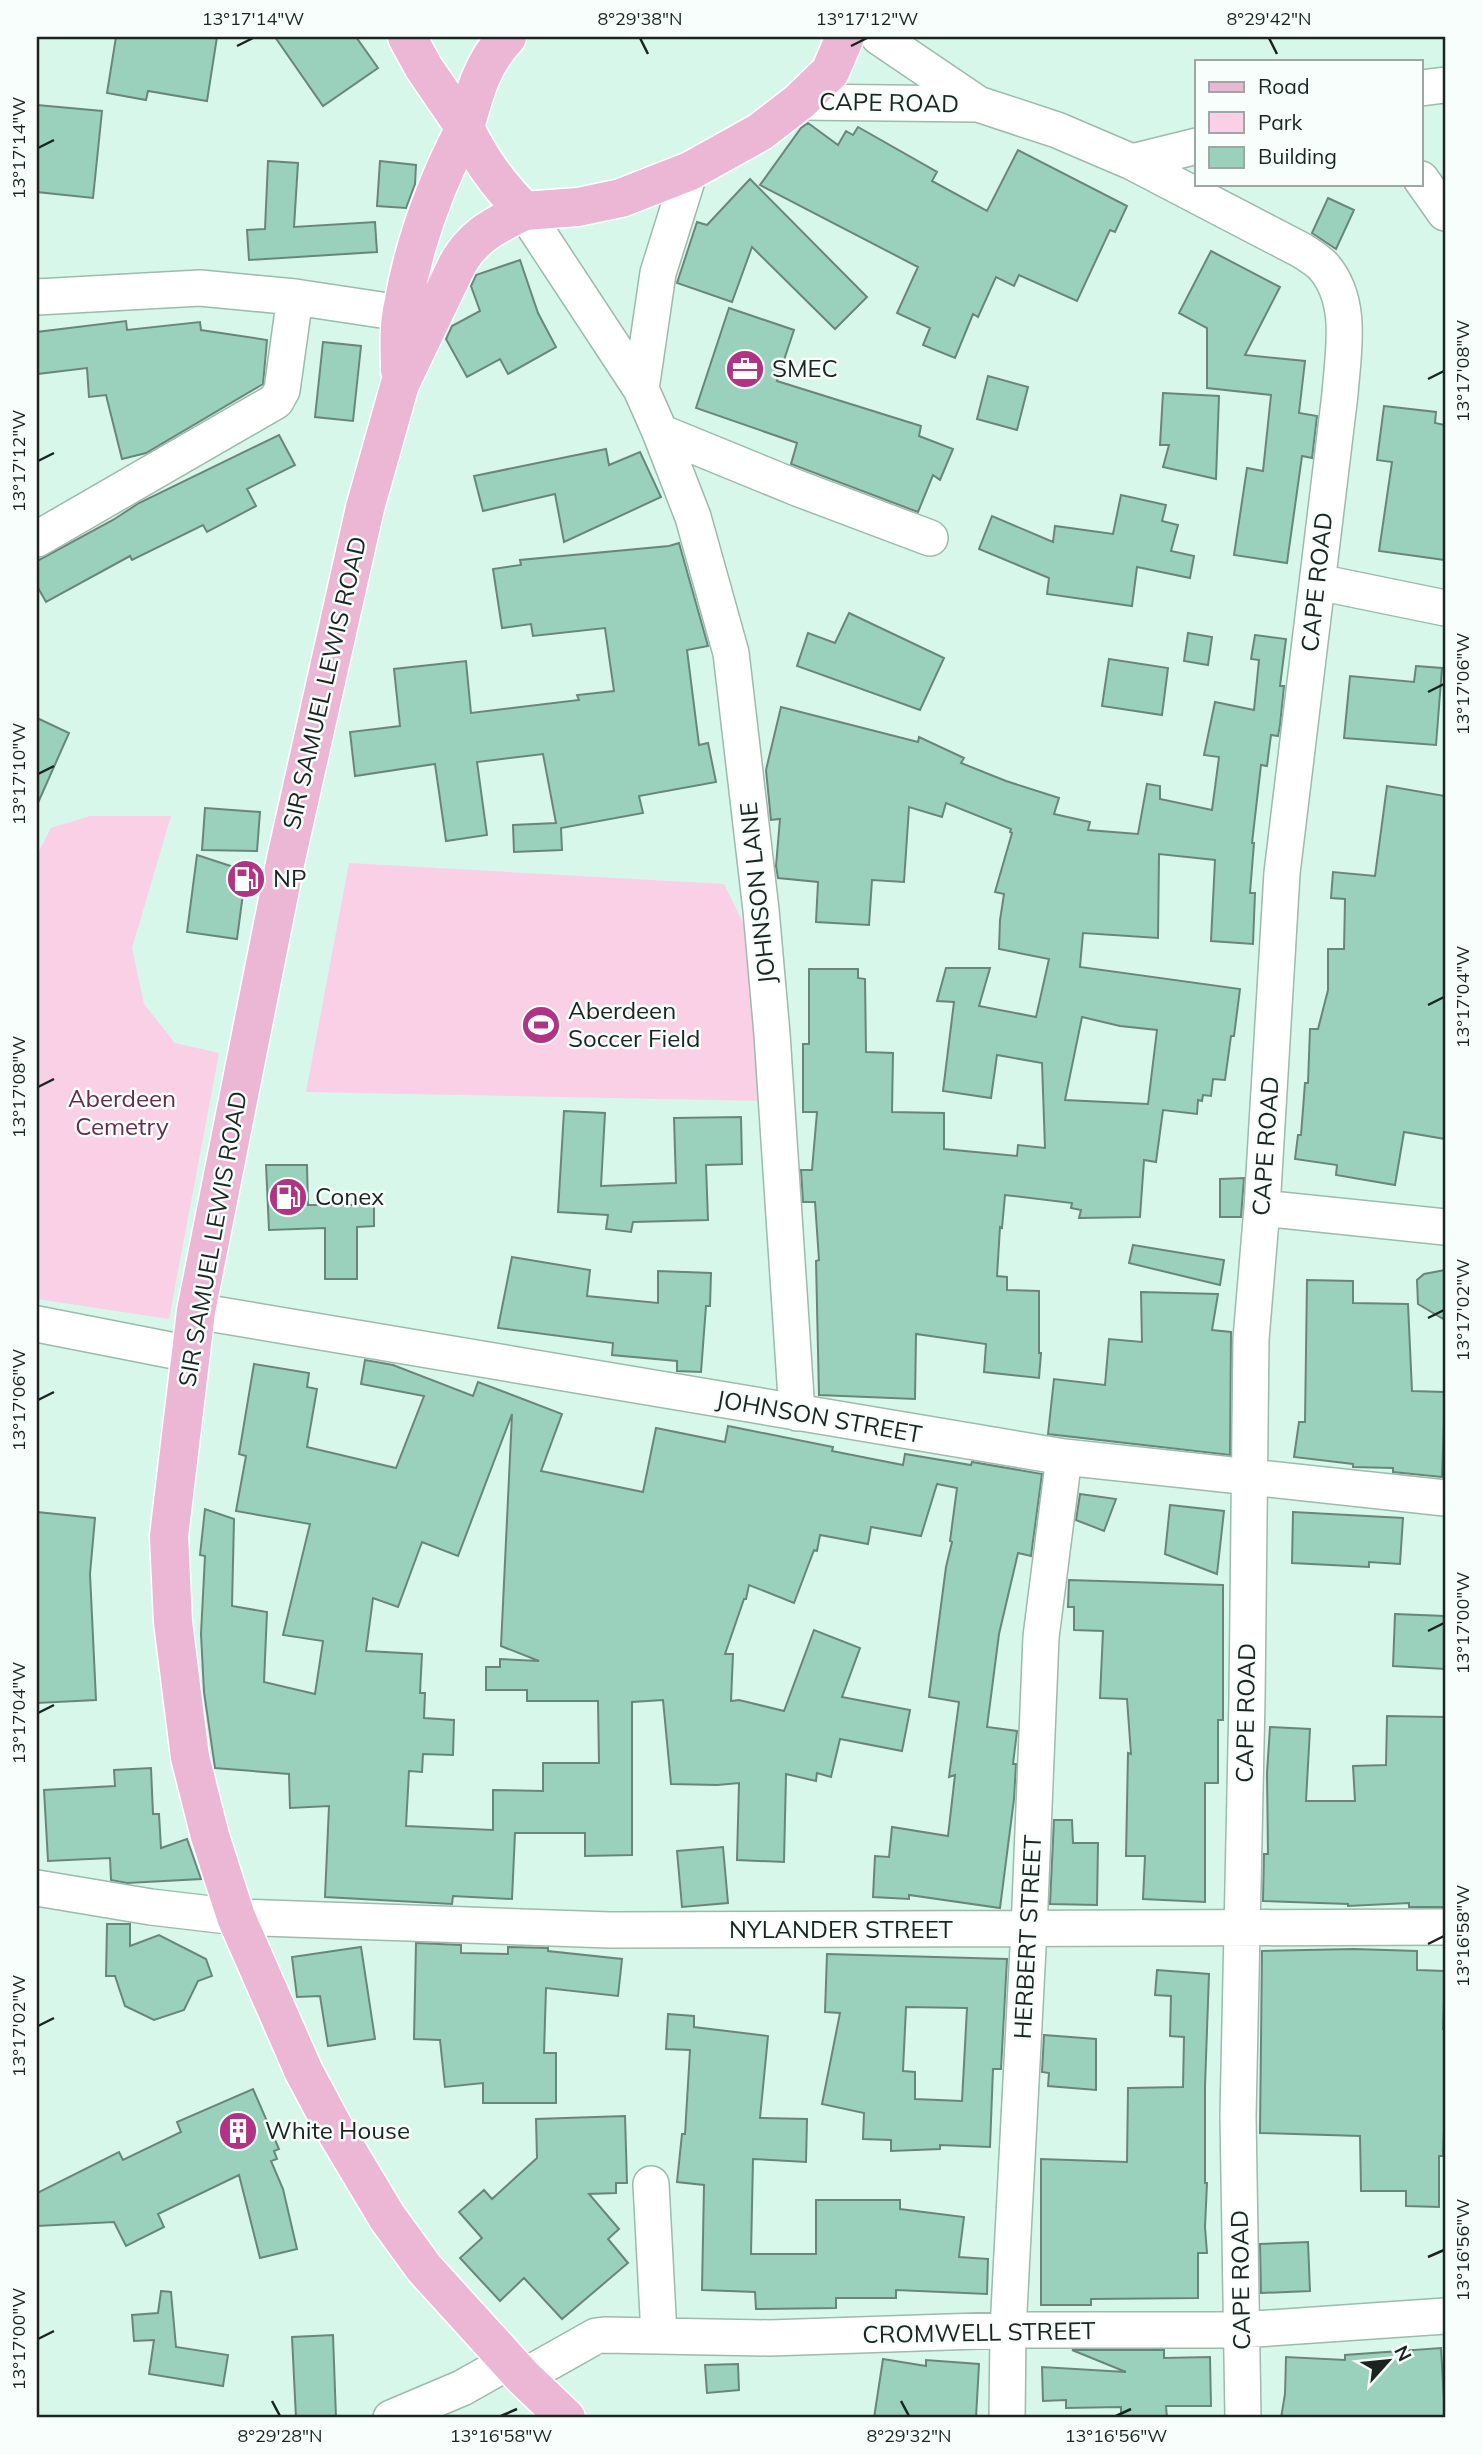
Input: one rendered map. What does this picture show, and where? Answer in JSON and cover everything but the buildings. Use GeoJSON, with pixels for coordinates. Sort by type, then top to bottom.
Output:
{"type":"FeatureCollection","features":[{"type":"Feature","properties":{"kind":"main road"},"geometry":{"type":"LineString","coordinates":[[407,37],[497,184],[524,211]]}},
{"type":"Feature","properties":{"kind":"main road"},"geometry":{"type":"LineString","coordinates":[[400,384],[401,313],[427,212],[440,174],[465,128],[477,82],[496,48],[507,37]]}},
{"type":"Feature","properties":{"kind":"main road"},"geometry":{"type":"LineString","coordinates":[[400,384],[466,249],[483,232],[524,211],[578,207],[621,198],[690,171],[760,132],[799,102],[830,72],[845,37]]}},
{"type":"Feature","properties":{"kind":"main road","name":"SIR SAMUEL LEWIS ROAD"},"geometry":{"type":"LineString","coordinates":[[400,384],[365,508],[286,859],[196,1311],[169,1536],[173,1622],[190,1757],[210,1836],[236,1917],[304,2072],[387,2217],[424,2268],[566,2418]]}},
{"type":"Feature","properties":{"kind":"street","name":"CAPE ROAD"},"geometry":{"type":"LineString","coordinates":[[879,37],[978,104],[1057,130],[1132,162],[1301,250],[1321,263],[1332,276],[1345,326],[1340,394],[1282,873],[1262,1208],[1251,1339],[1238,2116],[1243,2418]]}},
{"type":"Feature","properties":{"kind":"street"},"geometry":{"type":"LineString","coordinates":[[1422,88],[1445,85]]}},
{"type":"Feature","properties":{"kind":"street","name":"CAPE ROAD"},"geometry":{"type":"LineString","coordinates":[[799,102],[978,104]]}},
{"type":"Feature","properties":{"kind":"street"},"geometry":{"type":"LineString","coordinates":[[1132,162],[1195,146]]}},
{"type":"Feature","properties":{"kind":"street"},"geometry":{"type":"LineString","coordinates":[[640,389],[658,273],[690,171]]}},
{"type":"Feature","properties":{"kind":"street"},"geometry":{"type":"LineString","coordinates":[[1422,180],[1445,213]]}},
{"type":"Feature","properties":{"kind":"street","name":"JOHNSON LANE"},"geometry":{"type":"LineString","coordinates":[[524,211],[640,389],[693,517],[731,653],[758,876],[772,1034],[797,1413]]}},
{"type":"Feature","properties":{"kind":"street"},"geometry":{"type":"LineString","coordinates":[[37,297],[200,288],[295,297],[401,313]]}},
{"type":"Feature","properties":{"kind":"street"},"geometry":{"type":"LineString","coordinates":[[37,539],[276,401],[282,390],[295,297]]}},
{"type":"Feature","properties":{"kind":"street"},"geometry":{"type":"LineString","coordinates":[[660,432],[930,538]]}},
{"type":"Feature","properties":{"kind":"street"},"geometry":{"type":"LineString","coordinates":[[1318,582],[1445,608]]}},
{"type":"Feature","properties":{"kind":"street"},"geometry":{"type":"LineString","coordinates":[[1262,1208],[1445,1227]]}},
{"type":"Feature","properties":{"kind":"street","name":"JOHNSON STREET"},"geometry":{"type":"LineString","coordinates":[[196,1311],[1064,1457],[1445,1498]]}},
{"type":"Feature","properties":{"kind":"street"},"geometry":{"type":"LineString","coordinates":[[37,1324],[190,1354]]}},
{"type":"Feature","properties":{"kind":"street","name":"HERBERT STREET"},"geometry":{"type":"LineString","coordinates":[[1007,2418],[1008,2330],[1041,1636],[1064,1457]]}},
{"type":"Feature","properties":{"kind":"street","name":"NYLANDER STREET"},"geometry":{"type":"LineString","coordinates":[[37,1888],[151,1907],[236,1917],[610,1930],[1241,1930],[1445,1927]]}},
{"type":"Feature","properties":{"kind":"street"},"geometry":{"type":"LineString","coordinates":[[651,2184],[659,2335]]}},
{"type":"Feature","properties":{"kind":"street","name":"CROMWELL STREET"},"geometry":{"type":"LineString","coordinates":[[391,2418],[596,2336],[770,2338],[1008,2330],[1241,2330],[1445,2316]]}},
{"type":"Feature","properties":{"kind":"green space","name":"Aberdeen Cemetry"},"geometry":{"type":"Polygon","coordinates":[[[90,816],[171,816],[132,948],[144,1004],[175,1043],[219,1053],[169,1319],[37,1299],[37,855],[51,828],[90,816]]]}},
{"type":"Feature","properties":{"kind":"green space","name":"Aberdeen Soccer Field"},"geometry":{"type":"Polygon","coordinates":[[[349,863],[724,884],[760,957],[769,1101],[306,1092],[349,863]]]}},
{"type":"Feature","properties":{"kind":"place","name":"SMEC"},"geometry":{"type":"Point","coordinates":[745,369]}},
{"type":"Feature","properties":{"kind":"place","name":"NP"},"geometry":{"type":"Point","coordinates":[246,879]}},
{"type":"Feature","properties":{"kind":"place","name":"Aberdeen Soccer Field"},"geometry":{"type":"Point","coordinates":[541,1025]}},
{"type":"Feature","properties":{"kind":"place","name":"Conex"},"geometry":{"type":"Point","coordinates":[288,1197]}},
{"type":"Feature","properties":{"kind":"place","name":"White House"},"geometry":{"type":"Point","coordinates":[238,2131]}}]}
